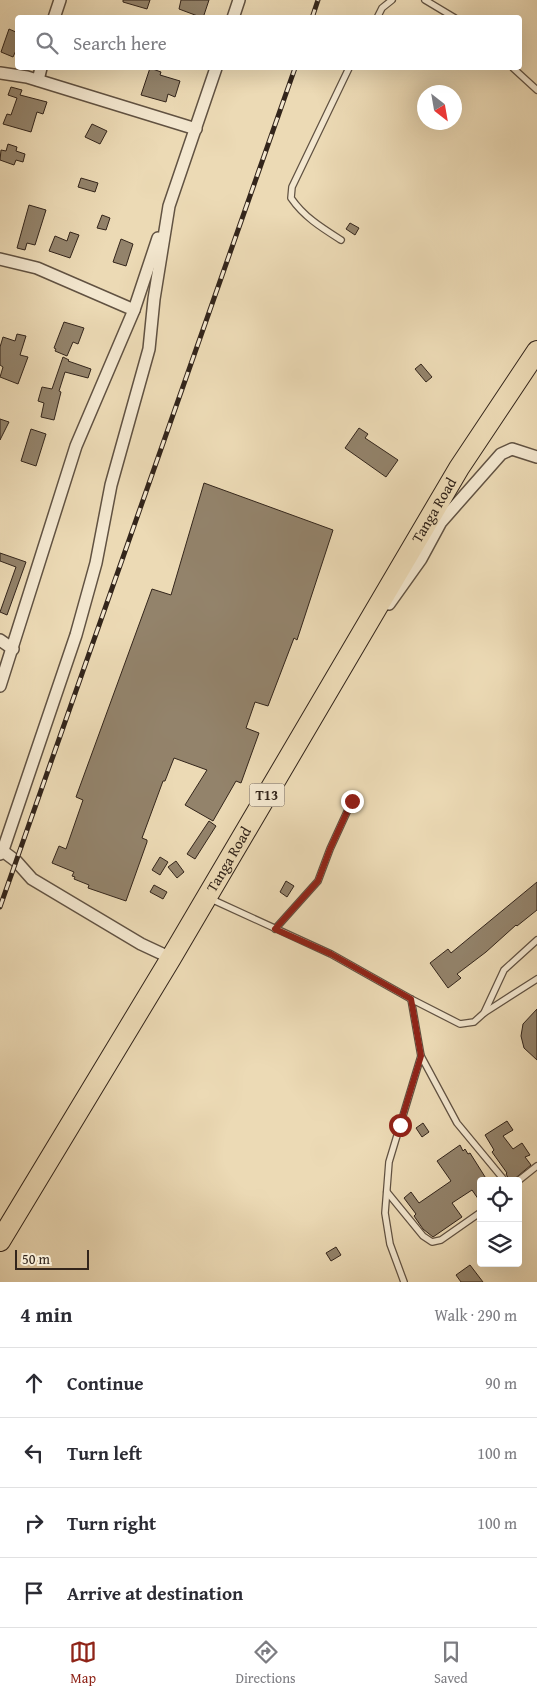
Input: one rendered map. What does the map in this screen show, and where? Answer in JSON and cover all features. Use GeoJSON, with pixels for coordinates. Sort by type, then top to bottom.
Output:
{"type":"FeatureCollection","features":[{"type":"Feature","properties":{"kind":"highway","name":"Tanga Road"},"geometry":{"type":"LineString","coordinates":[[0,1241],[171,958],[459,468],[537,352]]}},
{"type":"Feature","properties":{"kind":"street"},"geometry":{"type":"LineString","coordinates":[[55,15],[60,0]]}},
{"type":"Feature","properties":{"kind":"street"},"geometry":{"type":"LineString","coordinates":[[234,15],[239,0]]}},
{"type":"Feature","properties":{"kind":"street"},"geometry":{"type":"LineString","coordinates":[[38,80],[40,70]]}},
{"type":"Feature","properties":{"kind":"street"},"geometry":{"type":"LineString","coordinates":[[0,686],[76,446],[134,310],[215,70]]}},
{"type":"Feature","properties":{"kind":"street"},"geometry":{"type":"LineString","coordinates":[[0,74],[38,80],[196,128]]}},
{"type":"Feature","properties":{"kind":"street"},"geometry":{"type":"LineString","coordinates":[[169,206],[154,299],[149,349],[111,485],[96,563],[76,635],[1,851],[16,861],[32,879],[141,944],[171,958]]}},
{"type":"Feature","properties":{"kind":"street"},"geometry":{"type":"LineString","coordinates":[[0,259],[37,268],[134,310]]}},
{"type":"Feature","properties":{"kind":"street"},"geometry":{"type":"LineString","coordinates":[[352,650],[381,616],[421,559],[441,522],[501,454],[512,449],[537,456]]}},
{"type":"Feature","properties":{"kind":"street"},"geometry":{"type":"LineString","coordinates":[[0,640],[13,649]]}},
{"type":"Feature","properties":{"kind":"lane"},"geometry":{"type":"LineString","coordinates":[[378,15],[382,8],[392,0]]}},
{"type":"Feature","properties":{"kind":"lane"},"geometry":{"type":"LineString","coordinates":[[424,0],[451,15]]}},
{"type":"Feature","properties":{"kind":"lane"},"geometry":{"type":"LineString","coordinates":[[342,240],[300,211],[291,198],[292,187],[348,70]]}},
{"type":"Feature","properties":{"kind":"lane"},"geometry":{"type":"LineString","coordinates":[[515,70],[537,90]]}},
{"type":"Feature","properties":{"kind":"lane"},"geometry":{"type":"LineString","coordinates":[[275,929],[318,881],[352,801]]}},
{"type":"Feature","properties":{"kind":"lane"},"geometry":{"type":"LineString","coordinates":[[206,898],[331,954],[460,1024],[474,1022],[484,1013],[537,979]]}},
{"type":"Feature","properties":{"kind":"lane"},"geometry":{"type":"LineString","coordinates":[[484,1013],[504,970],[537,940]]}},
{"type":"Feature","properties":{"kind":"lane"},"geometry":{"type":"LineString","coordinates":[[411,999],[421,1056],[457,1123],[502,1177]]}},
{"type":"Feature","properties":{"kind":"lane"},"geometry":{"type":"LineString","coordinates":[[404,1282],[390,1244],[385,1213],[389,1162],[421,1056]]}},
{"type":"Feature","properties":{"kind":"lane"},"geometry":{"type":"LineString","coordinates":[[522,1178],[537,1166]]}},
{"type":"Feature","properties":{"kind":"lane"},"geometry":{"type":"LineString","coordinates":[[387,1192],[423,1236],[432,1242],[441,1240],[477,1215]]}},
{"type":"Feature","properties":{"kind":"building"},"geometry":{"type":"Polygon","coordinates":[[[123,0],[150,0],[147,9],[123,2],[123,0]]]}},
{"type":"Feature","properties":{"kind":"building"},"geometry":{"type":"Polygon","coordinates":[[[181,0],[209,0],[204,15],[195,15],[179,9],[181,0]]]}},
{"type":"Feature","properties":{"kind":"building"},"geometry":{"type":"Polygon","coordinates":[[[9,29],[15,32],[15,53],[13,57],[1,52],[9,29]]]}},
{"type":"Feature","properties":{"kind":"building"},"geometry":{"type":"Polygon","coordinates":[[[149,70],[156,70],[161,72],[160,75],[180,81],[175,97],[168,94],[166,102],[141,95],[149,70]]]}},
{"type":"Feature","properties":{"kind":"building"},"geometry":{"type":"Polygon","coordinates":[[[11,87],[22,90],[20,95],[47,102],[43,114],[37,112],[31,132],[3,124],[7,114],[11,115],[17,98],[8,95],[11,87]]]}},
{"type":"Feature","properties":{"kind":"building"},"geometry":{"type":"Polygon","coordinates":[[[92,124],[107,131],[100,144],[85,137],[92,124]]]}},
{"type":"Feature","properties":{"kind":"building"},"geometry":{"type":"Polygon","coordinates":[[[8,144],[17,147],[16,151],[25,154],[23,162],[16,160],[14,165],[0,160],[1,150],[6,151],[8,144]]]}},
{"type":"Feature","properties":{"kind":"building"},"geometry":{"type":"Polygon","coordinates":[[[81,178],[98,183],[95,192],[78,187],[81,178]]]}},
{"type":"Feature","properties":{"kind":"building"},"geometry":{"type":"Polygon","coordinates":[[[29,205],[46,210],[35,245],[27,243],[25,250],[17,248],[29,205]]]}},
{"type":"Feature","properties":{"kind":"building"},"geometry":{"type":"Polygon","coordinates":[[[102,215],[110,218],[106,230],[97,228],[102,215]]]}},
{"type":"Feature","properties":{"kind":"building"},"geometry":{"type":"Polygon","coordinates":[[[350,223],[359,228],[355,235],[346,229],[350,223]]]}},
{"type":"Feature","properties":{"kind":"building"},"geometry":{"type":"Polygon","coordinates":[[[70,232],[79,235],[70,258],[49,251],[55,236],[67,241],[70,232]]]}},
{"type":"Feature","properties":{"kind":"building"},"geometry":{"type":"Polygon","coordinates":[[[121,239],[133,244],[126,266],[113,262],[121,239]]]}},
{"type":"Feature","properties":{"kind":"building"},"geometry":{"type":"Polygon","coordinates":[[[64,322],[84,328],[78,344],[73,342],[67,356],[55,351],[56,349],[54,348],[64,322]]]}},
{"type":"Feature","properties":{"kind":"building"},"geometry":{"type":"Polygon","coordinates":[[[17,334],[26,336],[20,355],[28,357],[18,384],[0,377],[3,367],[0,365],[0,347],[3,337],[15,341],[17,334]]]}},
{"type":"Feature","properties":{"kind":"building"},"geometry":{"type":"Polygon","coordinates":[[[63,357],[68,361],[91,369],[88,378],[65,372],[59,391],[61,392],[54,420],[41,417],[44,403],[38,401],[42,387],[52,389],[63,357]]]}},
{"type":"Feature","properties":{"kind":"building"},"geometry":{"type":"Polygon","coordinates":[[[421,364],[432,377],[426,382],[415,369],[421,364]]]}},
{"type":"Feature","properties":{"kind":"building"},"geometry":{"type":"Polygon","coordinates":[[[0,419],[9,422],[0,440],[0,419]]]}},
{"type":"Feature","properties":{"kind":"building"},"geometry":{"type":"Polygon","coordinates":[[[359,428],[368,434],[365,438],[398,460],[386,477],[345,448],[359,428]]]}},
{"type":"Feature","properties":{"kind":"building"},"geometry":{"type":"Polygon","coordinates":[[[31,429],[46,434],[36,466],[21,461],[31,429]]]}},
{"type":"Feature","properties":{"kind":"building"},"geometry":{"type":"Polygon","coordinates":[[[204,483],[333,530],[297,640],[294,638],[268,706],[255,702],[246,728],[259,733],[241,783],[236,781],[213,821],[185,805],[207,770],[174,758],[165,781],[163,781],[142,838],[147,840],[147,842],[126,901],[88,888],[89,885],[74,879],[75,877],[72,876],[74,872],[52,863],[59,846],[66,849],[83,800],[76,797],[152,589],[171,595],[204,483]]]}},
{"type":"Feature","properties":{"kind":"building"},"geometry":{"type":"Polygon","coordinates":[[[0,553],[26,562],[7,615],[0,612],[16,567],[0,561],[0,553]]]}},
{"type":"Feature","properties":{"kind":"building"},"geometry":{"type":"Polygon","coordinates":[[[209,821],[216,826],[195,859],[187,854],[209,821]]]}},
{"type":"Feature","properties":{"kind":"building"},"geometry":{"type":"Polygon","coordinates":[[[160,857],[168,862],[160,875],[152,870],[160,857]]]}},
{"type":"Feature","properties":{"kind":"building"},"geometry":{"type":"Polygon","coordinates":[[[176,861],[184,872],[177,878],[168,867],[176,861]]]}},
{"type":"Feature","properties":{"kind":"building"},"geometry":{"type":"Polygon","coordinates":[[[286,881],[294,886],[287,897],[280,892],[286,881]]]}},
{"type":"Feature","properties":{"kind":"building"},"geometry":{"type":"Polygon","coordinates":[[[537,882],[537,910],[457,974],[461,978],[448,988],[430,963],[448,949],[451,953],[537,882]]]}},
{"type":"Feature","properties":{"kind":"building"},"geometry":{"type":"Polygon","coordinates":[[[154,885],[167,892],[163,899],[150,892],[154,885]]]}},
{"type":"Feature","properties":{"kind":"building"},"geometry":{"type":"Polygon","coordinates":[[[537,1009],[537,1060],[524,1048],[521,1036],[523,1024],[537,1009]]]}},
{"type":"Feature","properties":{"kind":"building"},"geometry":{"type":"Polygon","coordinates":[[[507,1121],[513,1130],[503,1136],[513,1149],[522,1143],[530,1155],[525,1157],[531,1165],[517,1177],[508,1177],[507,1173],[492,1152],[494,1150],[485,1135],[507,1121]]]}},
{"type":"Feature","properties":{"kind":"building"},"geometry":{"type":"Polygon","coordinates":[[[423,1123],[429,1132],[422,1137],[416,1128],[423,1123]]]}},
{"type":"Feature","properties":{"kind":"building"},"geometry":{"type":"Polygon","coordinates":[[[460,1145],[463,1151],[465,1149],[468,1154],[470,1153],[485,1177],[477,1177],[477,1197],[472,1190],[452,1203],[462,1217],[433,1237],[423,1229],[414,1216],[416,1214],[404,1198],[411,1192],[419,1203],[451,1181],[437,1161],[460,1145]]]}},
{"type":"Feature","properties":{"kind":"building"},"geometry":{"type":"Polygon","coordinates":[[[336,1247],[341,1255],[331,1261],[326,1253],[336,1247]]]}},
{"type":"Feature","properties":{"kind":"building"},"geometry":{"type":"Polygon","coordinates":[[[470,1265],[483,1282],[461,1282],[456,1275],[470,1265]]]}},
{"type":"Feature","properties":{"kind":"railway"},"geometry":{"type":"LineString","coordinates":[[313,15],[318,0]]}},
{"type":"Feature","properties":{"kind":"railway"},"geometry":{"type":"LineString","coordinates":[[0,907],[294,70]]}},
{"type":"Feature","properties":{"kind":"route"},"geometry":{"type":"LineString","coordinates":[[352,801],[318,881],[275,929],[331,954],[411,999],[421,1056],[400,1125]]}}]}
